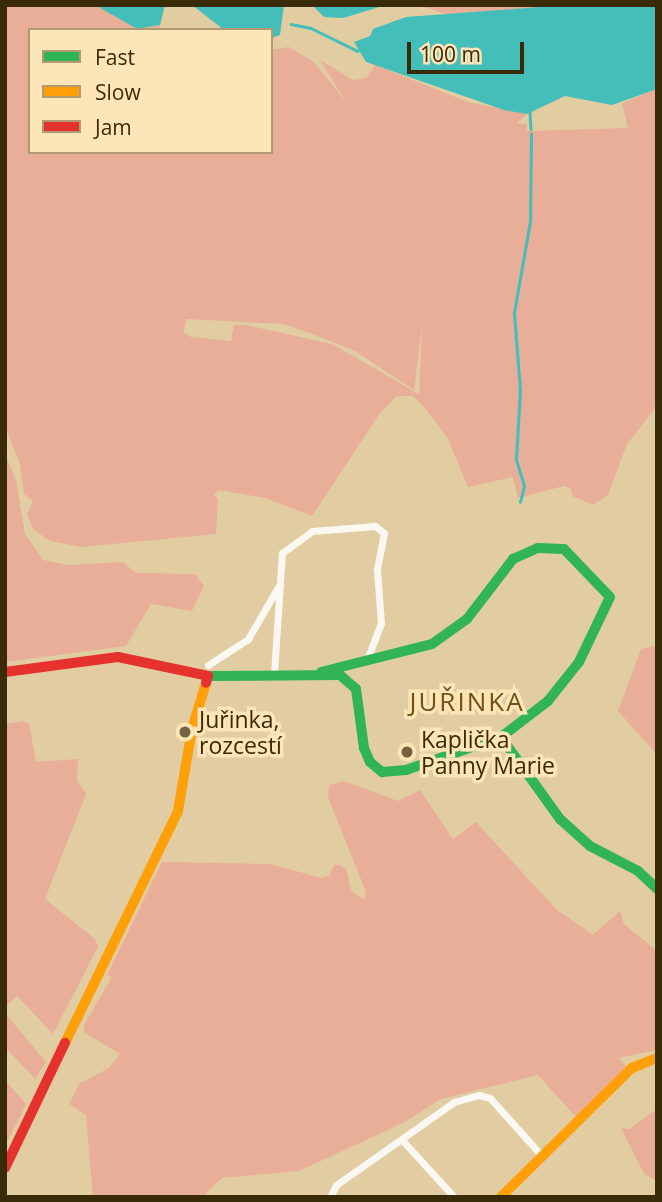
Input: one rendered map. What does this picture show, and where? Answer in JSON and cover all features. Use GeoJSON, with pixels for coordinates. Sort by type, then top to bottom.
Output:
{"type":"FeatureCollection","features":[{"type":"Feature","properties":{"kind":"street"},"geometry":{"type":"LineString","coordinates":[[274,673],[282,553],[303,534],[375,526],[382,530],[386,541],[377,570],[381,623],[366,662]]}},
{"type":"Feature","properties":{"kind":"street"},"geometry":{"type":"LineString","coordinates":[[5,672],[118,657],[208,676],[321,672],[340,675],[356,689],[364,748],[370,762],[382,772],[406,771],[501,737],[548,701],[579,662],[610,597],[564,549],[552,545],[513,559],[452,634],[411,651],[366,662],[339,664],[321,672]]}},
{"type":"Feature","properties":{"kind":"street"},"geometry":{"type":"LineString","coordinates":[[208,665],[248,639],[280,584]]}},
{"type":"Feature","properties":{"kind":"street"},"geometry":{"type":"LineString","coordinates":[[5,1168],[178,811],[192,729],[208,676]]}},
{"type":"Feature","properties":{"kind":"street"},"geometry":{"type":"LineString","coordinates":[[501,737],[560,819],[590,846],[638,871],[657,889]]}},
{"type":"Feature","properties":{"kind":"street"},"geometry":{"type":"LineString","coordinates":[[501,1197],[632,1068],[657,1058]]}},
{"type":"Feature","properties":{"kind":"street"},"geometry":{"type":"LineString","coordinates":[[330,1197],[337,1185],[454,1102],[479,1095],[489,1098],[542,1156]]}},
{"type":"Feature","properties":{"kind":"street"},"geometry":{"type":"LineString","coordinates":[[402,1140],[453,1197]]}},
{"type":"Feature","properties":{"kind":"shaded area"},"geometry":{"type":"Polygon","coordinates":[[[5,5],[95,5],[135,28],[28,28],[28,154],[273,154],[273,50],[289,47],[314,62],[346,102],[320,60],[353,80],[367,78],[375,65],[468,102],[527,114],[517,123],[527,124],[527,131],[628,128],[622,103],[657,89],[657,394],[654,410],[627,444],[608,495],[593,505],[572,496],[571,489],[564,486],[518,498],[513,477],[468,487],[447,437],[413,396],[397,396],[380,413],[312,516],[265,498],[219,490],[213,495],[218,498],[216,534],[82,547],[50,541],[33,529],[27,514],[33,501],[24,494],[20,464],[5,426],[5,5]],[[187,319],[183,332],[191,337],[231,341],[234,325],[246,325],[332,344],[419,394],[422,325],[414,390],[355,351],[283,324],[187,319]]]}},
{"type":"Feature","properties":{"kind":"shaded area"},"geometry":{"type":"Polygon","coordinates":[[[419,5],[576,5],[453,17],[419,5]]]}},
{"type":"Feature","properties":{"kind":"shaded area"},"geometry":{"type":"Polygon","coordinates":[[[5,454],[16,480],[25,534],[43,560],[69,565],[123,562],[136,573],[195,574],[204,586],[192,611],[151,604],[126,646],[5,662],[5,454]]]}},
{"type":"Feature","properties":{"kind":"shaded area"},"geometry":{"type":"Polygon","coordinates":[[[657,645],[657,755],[618,711],[641,649],[657,645]]]}},
{"type":"Feature","properties":{"kind":"shaded area"},"geometry":{"type":"Polygon","coordinates":[[[23,721],[29,724],[36,762],[78,759],[77,780],[86,794],[45,899],[95,939],[98,947],[53,1034],[17,996],[5,1007],[5,724],[23,721]]]}},
{"type":"Feature","properties":{"kind":"shaded area"},"geometry":{"type":"Polygon","coordinates":[[[344,781],[398,801],[420,790],[453,839],[476,822],[556,909],[593,935],[620,911],[624,924],[657,951],[657,1050],[619,1058],[628,1068],[577,1118],[538,1075],[441,1099],[405,1122],[299,1171],[222,1178],[202,1197],[93,1197],[86,1115],[69,1104],[80,1083],[109,1068],[120,1054],[84,1032],[84,1025],[112,977],[107,975],[162,862],[270,864],[322,878],[329,876],[334,865],[340,865],[347,870],[351,891],[364,900],[366,892],[328,797],[329,785],[344,781]]]}},
{"type":"Feature","properties":{"kind":"shaded area"},"geometry":{"type":"Polygon","coordinates":[[[5,1013],[46,1062],[35,1079],[5,1047],[5,1013]]]}},
{"type":"Feature","properties":{"kind":"shaded area"},"geometry":{"type":"Polygon","coordinates":[[[5,1080],[26,1104],[5,1146],[5,1080]]]}},
{"type":"Feature","properties":{"kind":"shaded area"},"geometry":{"type":"Polygon","coordinates":[[[657,1109],[657,1181],[644,1174],[621,1128],[629,1129],[657,1109]]]}},
{"type":"Feature","properties":{"kind":"water"},"geometry":{"type":"Polygon","coordinates":[[[95,5],[165,5],[160,25],[135,28],[95,5]]]}},
{"type":"Feature","properties":{"kind":"water"},"geometry":{"type":"Polygon","coordinates":[[[192,5],[284,5],[280,35],[273,37],[273,28],[221,28],[192,5]]]}},
{"type":"Feature","properties":{"kind":"water"},"geometry":{"type":"Polygon","coordinates":[[[312,5],[386,5],[343,18],[324,17],[312,5]]]}},
{"type":"Feature","properties":{"kind":"water"},"geometry":{"type":"Polygon","coordinates":[[[657,5],[657,89],[612,105],[565,96],[527,114],[504,110],[366,62],[354,42],[370,36],[373,29],[406,17],[554,6],[657,5]]]}},
{"type":"Feature","properties":{"kind":"waterway"},"geometry":{"type":"LineString","coordinates":[[291,24],[311,28],[358,51]]}},
{"type":"Feature","properties":{"kind":"waterway"},"geometry":{"type":"LineString","coordinates":[[530,111],[531,129]]}},
{"type":"Feature","properties":{"kind":"waterway"},"geometry":{"type":"LineString","coordinates":[[520,502],[524,486],[516,459],[520,390],[514,313],[530,221],[531,134]]}},
{"type":"Feature","properties":{"kind":"traffic: fast"},"geometry":{"type":"LineString","coordinates":[[321,672],[432,644],[467,619],[513,559],[538,548],[564,549],[610,597],[579,662],[548,701],[501,737]]}},
{"type":"Feature","properties":{"kind":"traffic: fast"},"geometry":{"type":"LineString","coordinates":[[208,676],[340,675],[356,689],[364,748],[370,762],[382,772],[406,770],[501,737],[560,819],[590,846],[638,871],[657,889]]}},
{"type":"Feature","properties":{"kind":"traffic: slow"},"geometry":{"type":"LineString","coordinates":[[65,1043],[178,811],[192,729],[206,683]]}},
{"type":"Feature","properties":{"kind":"traffic: slow"},"geometry":{"type":"LineString","coordinates":[[501,1197],[632,1068],[657,1058]]}},
{"type":"Feature","properties":{"kind":"traffic: jam"},"geometry":{"type":"LineString","coordinates":[[5,672],[118,657],[208,676],[206,683]]}},
{"type":"Feature","properties":{"kind":"traffic: jam"},"geometry":{"type":"LineString","coordinates":[[5,1168],[65,1043]]}},
{"type":"Feature","properties":{"kind":"place","name":"Juřinka, rozcestí"},"geometry":{"type":"Point","coordinates":[185,732]}},
{"type":"Feature","properties":{"kind":"place","name":"Kaplička Panny Marie"},"geometry":{"type":"Point","coordinates":[407,752]}},
{"type":"Feature","properties":{"kind":"district","name":"JUŘINKA"},"geometry":{"type":"Point","coordinates":[467,702]}}]}
